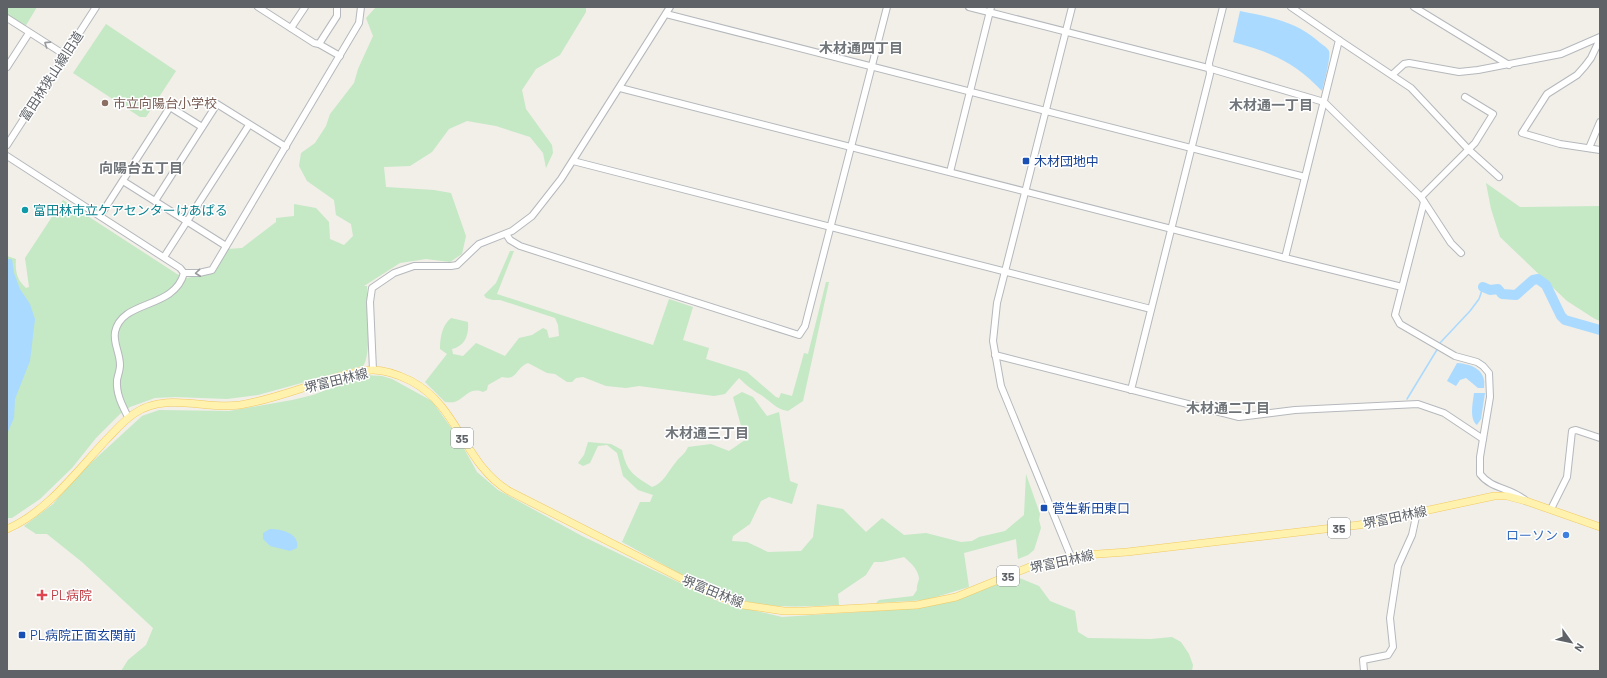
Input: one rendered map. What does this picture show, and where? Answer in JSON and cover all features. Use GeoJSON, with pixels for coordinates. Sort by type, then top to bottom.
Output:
{"type":"FeatureCollection","features":[{"type":"Feature","properties":{"kind":"main road","name":"堺富田林線"},"geometry":{"type":"LineString","coordinates":[[7,529],[26,519],[43,505],[128,417],[147,407],[169,402],[229,406],[251,403],[350,374],[372,370],[405,378],[420,386],[434,398],[448,416],[480,467],[502,487],[712,594],[743,605],[774,610],[805,611],[917,605],[946,600],[1037,564],[1071,557],[1346,527],[1488,496],[1507,496],[1526,501],[1600,527]]}},
{"type":"Feature","properties":{"kind":"street","name":"富田林狭山線旧道"},"geometry":{"type":"LineString","coordinates":[[7,145],[96,7]]}},
{"type":"Feature","properties":{"kind":"street"},"geometry":{"type":"LineString","coordinates":[[258,7],[267,9],[314,44],[319,44],[340,56]]}},
{"type":"Feature","properties":{"kind":"street"},"geometry":{"type":"LineString","coordinates":[[291,28],[305,7]]}},
{"type":"Feature","properties":{"kind":"street"},"geometry":{"type":"LineString","coordinates":[[319,44],[337,16],[337,7]]}},
{"type":"Feature","properties":{"kind":"street"},"geometry":{"type":"LineString","coordinates":[[7,156],[164,257],[180,268],[184,273],[199,274],[212,270],[359,23],[361,7]]}},
{"type":"Feature","properties":{"kind":"street"},"geometry":{"type":"LineString","coordinates":[[372,370],[370,297],[374,286],[394,273],[414,266],[451,266],[457,264],[479,244],[506,234],[532,216],[573,161],[670,7]]}},
{"type":"Feature","properties":{"kind":"street"},"geometry":{"type":"LineString","coordinates":[[506,234],[510,240],[520,246],[799,335],[806,326],[887,7]]}},
{"type":"Feature","properties":{"kind":"street"},"geometry":{"type":"LineString","coordinates":[[969,7],[990,10],[1065,32],[1210,69],[1324,102],[1423,199],[1451,242],[1461,253]]}},
{"type":"Feature","properties":{"kind":"street"},"geometry":{"type":"LineString","coordinates":[[1071,557],[1007,401],[998,374],[994,355],[994,321],[1025,191],[1072,7]]}},
{"type":"Feature","properties":{"kind":"street"},"geometry":{"type":"LineString","coordinates":[[1132,390],[1210,74],[1210,63],[1224,7]]}},
{"type":"Feature","properties":{"kind":"street"},"geometry":{"type":"LineString","coordinates":[[1291,7],[1339,40],[1393,74],[1411,88],[1469,150],[1499,177]]}},
{"type":"Feature","properties":{"kind":"street"},"geometry":{"type":"LineString","coordinates":[[1414,7],[1454,30],[1509,65]]}},
{"type":"Feature","properties":{"kind":"street"},"geometry":{"type":"LineString","coordinates":[[950,172],[990,10]]}},
{"type":"Feature","properties":{"kind":"street"},"geometry":{"type":"LineString","coordinates":[[666,14],[1305,177]]}},
{"type":"Feature","properties":{"kind":"street"},"geometry":{"type":"LineString","coordinates":[[7,18],[65,56]]}},
{"type":"Feature","properties":{"kind":"street"},"geometry":{"type":"LineString","coordinates":[[7,67],[29,32]]}},
{"type":"Feature","properties":{"kind":"street"},"geometry":{"type":"LineString","coordinates":[[1393,74],[1404,64],[1409,63],[1459,72],[1509,65],[1561,54],[1600,38]]}},
{"type":"Feature","properties":{"kind":"street"},"geometry":{"type":"LineString","coordinates":[[1600,38],[1591,58],[1585,66],[1577,74],[1546,94],[1522,133],[1560,144],[1600,150]]}},
{"type":"Feature","properties":{"kind":"street"},"geometry":{"type":"LineString","coordinates":[[1285,258],[1339,40]]}},
{"type":"Feature","properties":{"kind":"street"},"geometry":{"type":"LineString","coordinates":[[620,88],[1402,287]]}},
{"type":"Feature","properties":{"kind":"street"},"geometry":{"type":"LineString","coordinates":[[1465,97],[1493,114],[1475,143],[1423,199],[1395,315],[1396,320],[1400,324],[1455,356],[1476,362],[1483,366],[1489,373],[1490,397],[1479,466],[1480,474],[1484,480],[1499,488],[1517,493],[1526,501]]}},
{"type":"Feature","properties":{"kind":"street"},"geometry":{"type":"LineString","coordinates":[[155,201],[217,104],[286,147]]}},
{"type":"Feature","properties":{"kind":"street"},"geometry":{"type":"LineString","coordinates":[[100,216],[170,107],[202,127]]}},
{"type":"Feature","properties":{"kind":"street"},"geometry":{"type":"LineString","coordinates":[[1589,148],[1600,122]]}},
{"type":"Feature","properties":{"kind":"street"},"geometry":{"type":"LineString","coordinates":[[164,257],[249,124]]}},
{"type":"Feature","properties":{"kind":"street"},"geometry":{"type":"LineString","coordinates":[[573,161],[1152,309]]}},
{"type":"Feature","properties":{"kind":"street"},"geometry":{"type":"LineString","coordinates":[[123,181],[226,246]]}},
{"type":"Feature","properties":{"kind":"street"},"geometry":{"type":"LineString","coordinates":[[128,417],[117,390],[120,364],[115,338],[116,328],[119,322],[130,312],[161,300],[172,293],[180,283],[184,273]]}},
{"type":"Feature","properties":{"kind":"street"},"geometry":{"type":"LineString","coordinates":[[994,355],[1239,417],[1295,410],[1418,404],[1444,413],[1483,439]]}},
{"type":"Feature","properties":{"kind":"street"},"geometry":{"type":"LineString","coordinates":[[1550,509],[1567,477],[1572,431],[1576,430],[1600,438]]}},
{"type":"Feature","properties":{"kind":"street"},"geometry":{"type":"LineString","coordinates":[[1364,671],[1363,660],[1388,655],[1393,647],[1390,618],[1398,566],[1412,535],[1417,512]]}},
{"type":"Feature","properties":{"kind":"green space"},"geometry":{"type":"Polygon","coordinates":[[[7,7],[37,7],[25,27],[7,15],[7,7]]]}},
{"type":"Feature","properties":{"kind":"green space"},"geometry":{"type":"Polygon","coordinates":[[[376,7],[586,7],[586,12],[560,55],[536,69],[522,90],[526,109],[552,145],[553,153],[546,168],[543,153],[530,137],[496,126],[467,121],[449,129],[432,152],[410,166],[384,167],[386,187],[434,190],[451,193],[466,236],[462,254],[450,262],[426,259],[400,263],[364,286],[367,286],[368,340],[366,360],[363,366],[258,395],[227,399],[175,397],[155,398],[130,407],[120,414],[96,438],[72,468],[40,499],[12,518],[8,518],[7,256],[16,259],[16,272],[19,279],[26,288],[29,287],[25,258],[63,200],[177,274],[187,278],[213,272],[228,249],[242,248],[276,222],[276,218],[294,216],[294,204],[316,208],[329,222],[330,239],[344,245],[353,236],[351,224],[336,215],[334,200],[307,181],[299,166],[301,153],[315,143],[326,126],[330,114],[354,83],[358,69],[373,36],[366,18],[376,7]]]}},
{"type":"Feature","properties":{"kind":"green space"},"geometry":{"type":"Polygon","coordinates":[[[106,24],[176,71],[146,117],[140,117],[73,73],[106,24]]]}},
{"type":"Feature","properties":{"kind":"green space"},"geometry":{"type":"Polygon","coordinates":[[[1486,183],[1520,207],[1600,206],[1600,321],[1567,301],[1500,237],[1491,209],[1486,183]]]}},
{"type":"Feature","properties":{"kind":"green space"},"geometry":{"type":"Polygon","coordinates":[[[510,251],[514,251],[497,294],[653,345],[669,299],[693,307],[683,340],[709,348],[706,359],[747,372],[779,398],[781,393],[792,396],[804,353],[808,354],[826,282],[829,282],[803,401],[788,411],[783,410],[752,389],[739,378],[725,394],[714,396],[639,386],[626,388],[606,386],[583,377],[576,378],[572,382],[567,382],[555,374],[547,373],[528,363],[524,365],[514,376],[507,378],[502,377],[488,385],[487,390],[483,392],[472,391],[456,402],[445,402],[425,382],[447,354],[440,349],[440,340],[445,324],[451,318],[468,322],[468,331],[463,343],[452,349],[453,354],[463,356],[476,343],[505,356],[519,338],[532,335],[543,328],[547,330],[549,338],[559,336],[558,325],[555,318],[500,300],[486,298],[484,295],[496,283],[510,251]]]}},
{"type":"Feature","properties":{"kind":"green space"},"geometry":{"type":"Polygon","coordinates":[[[364,375],[382,376],[392,379],[432,401],[457,436],[477,472],[498,490],[582,536],[722,603],[782,617],[889,610],[943,603],[1017,577],[1039,586],[1050,601],[1075,611],[1078,632],[1088,638],[1151,639],[1172,637],[1181,642],[1189,654],[1193,665],[1192,671],[121,671],[128,660],[146,645],[153,628],[82,562],[47,534],[36,534],[24,526],[53,504],[82,471],[142,416],[159,410],[229,411],[292,400],[313,395],[364,375]]]}},
{"type":"Feature","properties":{"kind":"green space"},"geometry":{"type":"Polygon","coordinates":[[[742,392],[753,397],[767,416],[779,412],[790,481],[798,484],[792,504],[769,497],[761,501],[750,524],[733,536],[732,541],[747,542],[768,552],[801,551],[813,537],[817,504],[843,509],[866,532],[882,518],[904,535],[926,533],[961,542],[972,541],[979,537],[1005,531],[1024,515],[1026,474],[1040,514],[1039,520],[1041,528],[1034,550],[1028,555],[1018,559],[1016,539],[964,553],[969,587],[926,600],[876,603],[879,600],[913,596],[917,590],[919,578],[917,572],[904,557],[882,562],[874,562],[866,575],[838,594],[839,605],[789,606],[759,604],[724,594],[689,578],[622,542],[640,502],[650,502],[653,495],[638,490],[623,476],[617,453],[607,445],[598,446],[590,463],[583,466],[578,463],[584,455],[588,442],[611,444],[622,450],[626,463],[635,476],[652,487],[663,480],[688,447],[711,444],[729,451],[745,440],[733,397],[742,392]]]}},
{"type":"Feature","properties":{"kind":"water"},"geometry":{"type":"Polygon","coordinates":[[[1240,11],[1291,24],[1309,34],[1327,48],[1329,51],[1329,59],[1322,91],[1292,65],[1270,54],[1233,42],[1240,11]]]}},
{"type":"Feature","properties":{"kind":"water"},"geometry":{"type":"Polygon","coordinates":[[[7,259],[12,259],[14,273],[20,289],[30,304],[35,319],[30,361],[15,399],[14,418],[7,434],[7,259]]]}},
{"type":"Feature","properties":{"kind":"water"},"geometry":{"type":"Polygon","coordinates":[[[1457,363],[1468,365],[1481,372],[1484,388],[1478,388],[1466,378],[1460,380],[1456,386],[1447,381],[1457,363]]]}},
{"type":"Feature","properties":{"kind":"water"},"geometry":{"type":"Polygon","coordinates":[[[1474,393],[1485,393],[1481,419],[1477,425],[1472,415],[1474,393]]]}},
{"type":"Feature","properties":{"kind":"water"},"geometry":{"type":"Polygon","coordinates":[[[270,529],[284,531],[293,535],[296,539],[297,548],[290,551],[270,546],[263,539],[263,533],[270,529]]]}},
{"type":"Feature","properties":{"kind":"waterway"},"geometry":{"type":"LineString","coordinates":[[1483,287],[1490,290],[1498,289],[1502,294],[1516,295],[1533,280],[1538,279],[1546,285],[1561,316],[1565,320],[1600,330]]}},
{"type":"Feature","properties":{"kind":"waterway"},"geometry":{"type":"LineString","coordinates":[[1439,344],[1470,311],[1479,299],[1483,287]]}},
{"type":"Feature","properties":{"kind":"waterway"},"geometry":{"type":"LineString","coordinates":[[1407,399],[1438,348]]}},
{"type":"Feature","properties":{"kind":"place","name":"市立向陽台小学校"},"geometry":{"type":"Point","coordinates":[105,103]}},
{"type":"Feature","properties":{"kind":"place","name":"木材団地中"},"geometry":{"type":"Point","coordinates":[1026,161]}},
{"type":"Feature","properties":{"kind":"place","name":"富田林市立ケアセンターけあぱる"},"geometry":{"type":"Point","coordinates":[25,210]}},
{"type":"Feature","properties":{"kind":"place","name":"菅生新田東口"},"geometry":{"type":"Point","coordinates":[1044,508]}},
{"type":"Feature","properties":{"kind":"place","name":"ローソン"},"geometry":{"type":"Point","coordinates":[1566,535]}},
{"type":"Feature","properties":{"kind":"place","name":"PL病院"},"geometry":{"type":"Point","coordinates":[42,595]}},
{"type":"Feature","properties":{"kind":"place","name":"PL病院正面玄関前"},"geometry":{"type":"Point","coordinates":[22,635]}},
{"type":"Feature","properties":{"kind":"district","name":"木材通四丁目"},"geometry":{"type":"Point","coordinates":[861,47]}},
{"type":"Feature","properties":{"kind":"district","name":"木材通一丁目"},"geometry":{"type":"Point","coordinates":[1271,104]}},
{"type":"Feature","properties":{"kind":"district","name":"向陽台五丁目"},"geometry":{"type":"Point","coordinates":[141,167]}},
{"type":"Feature","properties":{"kind":"district","name":"木材通二丁目"},"geometry":{"type":"Point","coordinates":[1228,407]}},
{"type":"Feature","properties":{"kind":"district","name":"木材通三丁目"},"geometry":{"type":"Point","coordinates":[707,432]}}]}
